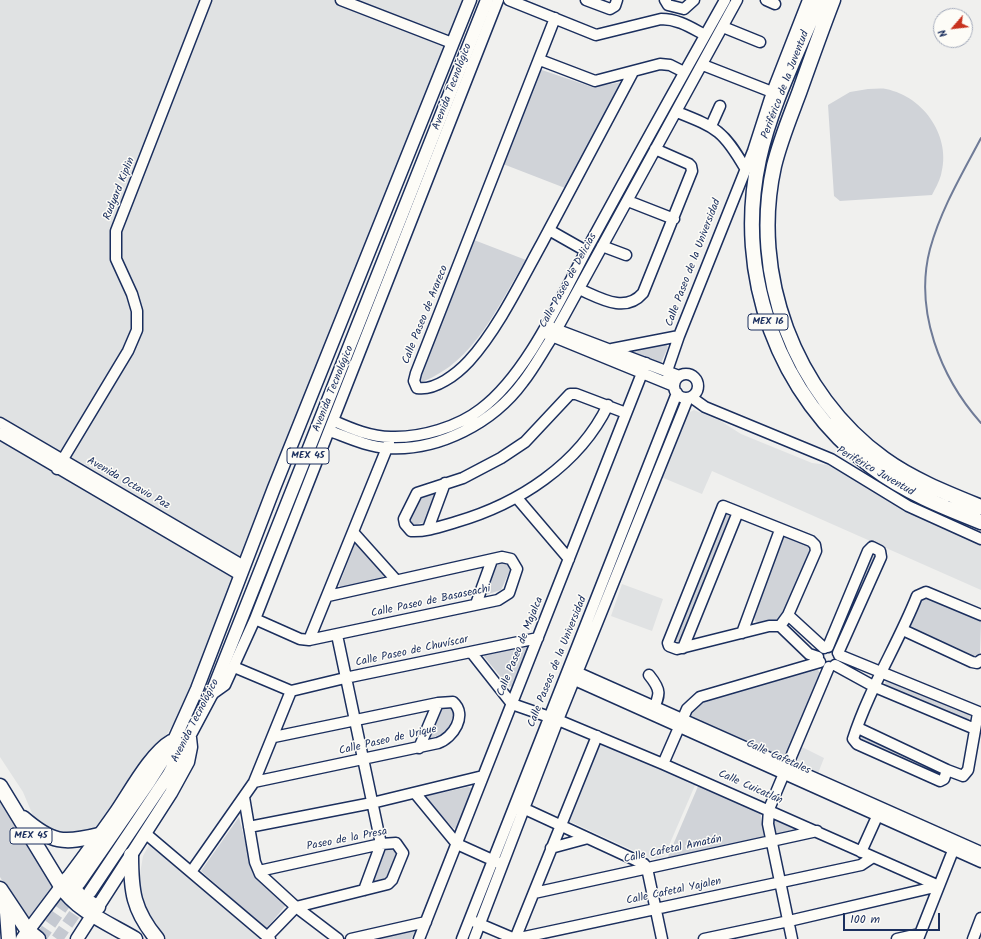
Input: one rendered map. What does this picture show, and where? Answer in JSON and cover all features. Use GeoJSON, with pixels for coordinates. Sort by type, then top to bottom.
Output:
{"type":"FeatureCollection","features":[{"type":"Feature","properties":{"kind":"highway","name":"Periférico de la Juventud"},"geometry":{"type":"LineString","coordinates":[[830,1],[772,117],[759,160],[752,226],[753,262],[760,295],[769,326],[781,357],[794,382],[812,406],[849,448],[893,481],[951,510],[981,522]]}},
{"type":"Feature","properties":{"kind":"highway","name":"Periférico de la Juventud"},"geometry":{"type":"LineString","coordinates":[[830,1],[774,166],[771,184],[768,242],[776,296],[783,322],[801,363],[816,388],[835,413],[854,434],[884,459],[909,474],[977,502]]}},
{"type":"Feature","properties":{"kind":"highway"},"geometry":{"type":"LineString","coordinates":[[753,150],[772,117]]}},
{"type":"Feature","properties":{"kind":"highway","name":"MEX 45"},"geometry":{"type":"LineString","coordinates":[[0,786],[64,882],[76,904],[96,911]]}},
{"type":"Feature","properties":{"kind":"highway"},"geometry":{"type":"LineString","coordinates":[[16,812],[37,829],[56,840],[76,841],[99,835]]}},
{"type":"Feature","properties":{"kind":"highway"},"geometry":{"type":"LineString","coordinates":[[131,855],[131,882],[133,898],[138,912],[157,939]]}},
{"type":"Feature","properties":{"kind":"highway"},"geometry":{"type":"LineString","coordinates":[[0,889],[29,936]]}},
{"type":"Feature","properties":{"kind":"highway"},"geometry":{"type":"LineString","coordinates":[[0,894],[7,912],[9,939]]}},
{"type":"Feature","properties":{"kind":"highway"},"geometry":{"type":"LineString","coordinates":[[96,911],[135,939]]}},
{"type":"Feature","properties":{"kind":"main road","name":"Avenida Tecnológico"},"geometry":{"type":"LineString","coordinates":[[79,882],[149,782],[170,749],[197,689],[242,571],[413,139],[470,0]]}},
{"type":"Feature","properties":{"kind":"main road","name":"Avenida Tecnológico"},"geometry":{"type":"LineString","coordinates":[[90,892],[152,802],[190,737],[212,695],[487,0]]}},
{"type":"Feature","properties":{"kind":"main road"},"geometry":{"type":"LineString","coordinates":[[413,139],[430,145]]}},
{"type":"Feature","properties":{"kind":"main road"},"geometry":{"type":"LineString","coordinates":[[77,939],[171,793],[188,762],[191,747],[190,737]]}},
{"type":"Feature","properties":{"kind":"main road"},"geometry":{"type":"LineString","coordinates":[[29,936],[64,882],[160,749],[173,740]]}},
{"type":"Feature","properties":{"kind":"street","name":"Rudyard Kiplin"},"geometry":{"type":"LineString","coordinates":[[57,469],[128,351],[136,330],[137,311],[132,294],[116,259],[116,232],[206,0]]}},
{"type":"Feature","properties":{"kind":"street"},"geometry":{"type":"LineString","coordinates":[[341,0],[452,43]]}},
{"type":"Feature","properties":{"kind":"street"},"geometry":{"type":"LineString","coordinates":[[212,695],[225,685],[254,619],[334,421],[498,0]]}},
{"type":"Feature","properties":{"kind":"street"},"geometry":{"type":"LineString","coordinates":[[509,0],[596,35],[661,19],[678,21],[705,35]]}},
{"type":"Feature","properties":{"kind":"street"},"geometry":{"type":"LineString","coordinates":[[586,0],[610,9],[614,6],[617,0]]}},
{"type":"Feature","properties":{"kind":"street"},"geometry":{"type":"LineString","coordinates":[[665,0],[668,5],[684,9],[694,0]]}},
{"type":"Feature","properties":{"kind":"street","name":"Calle Paseo de Delicias"},"geometry":{"type":"LineString","coordinates":[[334,421],[369,434],[391,437],[413,436],[443,428],[466,418],[480,410],[505,388],[544,328],[725,0]]}},
{"type":"Feature","properties":{"kind":"street","name":"Calle Paseo de Delicias"},"geometry":{"type":"LineString","coordinates":[[330,431],[362,443],[387,448],[412,447],[458,434],[500,407],[523,382],[554,333],[703,65],[737,0]]}},
{"type":"Feature","properties":{"kind":"street"},"geometry":{"type":"LineString","coordinates":[[753,150],[772,92],[808,0]]}},
{"type":"Feature","properties":{"kind":"street","name":"Calle Paseo de Arareco"},"geometry":{"type":"LineString","coordinates":[[555,18],[540,60],[416,373],[415,386],[420,388],[435,385],[453,376],[468,362],[483,344],[524,276],[633,72]]}},
{"type":"Feature","properties":{"kind":"street"},"geometry":{"type":"LineString","coordinates":[[723,27],[760,42]]}},
{"type":"Feature","properties":{"kind":"street"},"geometry":{"type":"LineString","coordinates":[[540,60],[596,81],[660,64],[670,65],[684,72]]}},
{"type":"Feature","properties":{"kind":"street"},"geometry":{"type":"LineString","coordinates":[[703,65],[772,92]]}},
{"type":"Feature","properties":{"kind":"street"},"geometry":{"type":"LineString","coordinates":[[711,126],[720,106]]}},
{"type":"Feature","properties":{"kind":"street"},"geometry":{"type":"LineString","coordinates":[[677,112],[711,126],[728,142],[746,168]]}},
{"type":"Feature","properties":{"kind":"street"},"geometry":{"type":"LineString","coordinates":[[579,289],[609,303],[619,304],[639,298],[643,292],[674,219],[692,168],[685,162],[655,149]]}},
{"type":"Feature","properties":{"kind":"street","name":"Calle Paseo de la Universidad"},"geometry":{"type":"LineString","coordinates":[[667,371],[679,336],[753,150]]}},
{"type":"Feature","properties":{"kind":"street"},"geometry":{"type":"LineString","coordinates":[[628,201],[674,219]]}},
{"type":"Feature","properties":{"kind":"street"},"geometry":{"type":"LineString","coordinates":[[549,230],[586,250]]}},
{"type":"Feature","properties":{"kind":"street"},"geometry":{"type":"LineString","coordinates":[[602,246],[626,255]]}},
{"type":"Feature","properties":{"kind":"street"},"geometry":{"type":"LineString","coordinates":[[544,328],[554,333],[644,368],[667,371],[679,376],[687,374],[696,380],[698,388],[689,397],[682,397],[674,388],[644,368],[612,349],[554,333]]}},
{"type":"Feature","properties":{"kind":"street"},"geometry":{"type":"LineString","coordinates":[[612,349],[679,336]]}},
{"type":"Feature","properties":{"kind":"street","name":"Calle Paseo de Majalca"},"geometry":{"type":"LineString","coordinates":[[419,939],[644,368]]}},
{"type":"Feature","properties":{"kind":"street"},"geometry":{"type":"LineString","coordinates":[[667,371],[674,388]]}},
{"type":"Feature","properties":{"kind":"street"},"geometry":{"type":"LineString","coordinates":[[674,388],[679,376]]}},
{"type":"Feature","properties":{"kind":"street","name":"Calle Paseos de la Universidad"},"geometry":{"type":"LineString","coordinates":[[474,939],[480,924],[498,862],[617,557],[659,440],[674,388]]}},
{"type":"Feature","properties":{"kind":"street"},"geometry":{"type":"LineString","coordinates":[[608,406],[585,441],[565,462],[517,498],[476,516],[428,530],[411,531],[404,524],[404,519],[415,494],[481,470],[525,442],[570,394],[576,394],[608,406],[626,413]]}},
{"type":"Feature","properties":{"kind":"street","name":"Calle Paseos de la Universidad"},"geometry":{"type":"LineString","coordinates":[[617,557],[689,397]]}},
{"type":"Feature","properties":{"kind":"street","name":"Periférico Juventud"},"geometry":{"type":"LineString","coordinates":[[689,397],[705,407],[835,461],[898,500],[981,539]]}},
{"type":"Feature","properties":{"kind":"street","name":"Avenida Octavio Paz"},"geometry":{"type":"LineString","coordinates":[[0,423],[63,460],[242,571]]}},
{"type":"Feature","properties":{"kind":"street","name":"Avenida Octavio Paz"},"geometry":{"type":"LineString","coordinates":[[0,434],[57,469],[242,571]]}},
{"type":"Feature","properties":{"kind":"street"},"geometry":{"type":"LineString","coordinates":[[309,640],[391,437]]}},
{"type":"Feature","properties":{"kind":"street"},"geometry":{"type":"LineString","coordinates":[[659,440],[669,443]]}},
{"type":"Feature","properties":{"kind":"street"},"geometry":{"type":"LineString","coordinates":[[428,530],[445,483]]}},
{"type":"Feature","properties":{"kind":"street"},"geometry":{"type":"LineString","coordinates":[[517,498],[569,559]]}},
{"type":"Feature","properties":{"kind":"street"},"geometry":{"type":"LineString","coordinates":[[780,626],[788,615],[816,551],[815,545],[811,541],[780,530],[723,506],[668,643],[669,646],[674,649],[683,648],[769,626],[780,626],[809,654],[819,659],[824,666],[836,660],[882,673],[979,713],[967,773],[961,776],[858,728]]}},
{"type":"Feature","properties":{"kind":"street"},"geometry":{"type":"LineString","coordinates":[[683,648],[738,512]]}},
{"type":"Feature","properties":{"kind":"street"},"geometry":{"type":"LineString","coordinates":[[742,633],[780,530]]}},
{"type":"Feature","properties":{"kind":"street"},"geometry":{"type":"LineString","coordinates":[[353,532],[396,580]]}},
{"type":"Feature","properties":{"kind":"street"},"geometry":{"type":"LineString","coordinates":[[792,939],[768,824],[768,809],[882,557],[880,551],[877,549],[872,547],[868,551],[826,647],[820,651],[819,659]]}},
{"type":"Feature","properties":{"kind":"street","name":"Calle Paseo de Basaseachi"},"geometry":{"type":"LineString","coordinates":[[254,619],[300,639],[309,640],[337,635],[503,598],[512,586],[517,569],[514,562],[508,557],[396,580],[328,596]]}},
{"type":"Feature","properties":{"kind":"street"},"geometry":{"type":"LineString","coordinates":[[476,604],[492,560]]}},
{"type":"Feature","properties":{"kind":"street"},"geometry":{"type":"LineString","coordinates":[[947,770],[944,779],[940,781],[856,744],[853,739],[917,596],[923,592],[981,615]]}},
{"type":"Feature","properties":{"kind":"street"},"geometry":{"type":"LineString","coordinates":[[788,615],[826,647],[834,648],[836,660],[875,687],[975,729]]}},
{"type":"Feature","properties":{"kind":"street"},"geometry":{"type":"LineString","coordinates":[[903,630],[972,662],[977,663],[981,660]]}},
{"type":"Feature","properties":{"kind":"street"},"geometry":{"type":"LineString","coordinates":[[337,635],[380,844],[364,890]]}},
{"type":"Feature","properties":{"kind":"street","name":"Calle Paseo de Chuvíscar"},"geometry":{"type":"LineString","coordinates":[[291,691],[345,678],[538,638]]}},
{"type":"Feature","properties":{"kind":"street"},"geometry":{"type":"LineString","coordinates":[[471,652],[512,704]]}},
{"type":"Feature","properties":{"kind":"street"},"geometry":{"type":"LineString","coordinates":[[663,764],[690,705],[702,696],[819,659]]}},
{"type":"Feature","properties":{"kind":"street"},"geometry":{"type":"LineString","coordinates":[[190,872],[254,782],[274,737],[291,691],[234,667]]}},
{"type":"Feature","properties":{"kind":"street","name":"Calle Cafetales"},"geometry":{"type":"LineString","coordinates":[[572,675],[955,845],[981,852]]}},
{"type":"Feature","properties":{"kind":"street"},"geometry":{"type":"LineString","coordinates":[[649,675],[657,685],[659,691],[653,711]]}},
{"type":"Feature","properties":{"kind":"street"},"geometry":{"type":"LineString","coordinates":[[419,748],[438,702]]}},
{"type":"Feature","properties":{"kind":"street","name":"Calle Paseo de Urique"},"geometry":{"type":"LineString","coordinates":[[254,782],[363,760],[446,741],[457,724],[460,711],[455,704],[450,702],[438,702],[274,737]]}},
{"type":"Feature","properties":{"kind":"street","name":"Calle Cuicatlán"},"geometry":{"type":"LineString","coordinates":[[512,704],[554,718],[663,764],[768,809],[939,886]]}},
{"type":"Feature","properties":{"kind":"street","name":"Calle Paseos de la Universidad"},"geometry":{"type":"LineString","coordinates":[[462,939],[470,919],[525,809],[554,718]]}},
{"type":"Feature","properties":{"kind":"street"},"geometry":{"type":"LineString","coordinates":[[470,919],[515,939],[597,736]]}},
{"type":"Feature","properties":{"kind":"street"},"geometry":{"type":"LineString","coordinates":[[249,827],[372,803],[483,776]]}},
{"type":"Feature","properties":{"kind":"street"},"geometry":{"type":"LineString","coordinates":[[416,793],[457,844],[498,862]]}},
{"type":"Feature","properties":{"kind":"street"},"geometry":{"type":"LineString","coordinates":[[244,797],[258,871],[296,907],[338,939]]}},
{"type":"Feature","properties":{"kind":"street"},"geometry":{"type":"LineString","coordinates":[[525,809],[642,862],[647,868],[654,909],[662,939]]}},
{"type":"Feature","properties":{"kind":"street"},"geometry":{"type":"LineString","coordinates":[[861,852],[879,812]]}},
{"type":"Feature","properties":{"kind":"street","name":"Calle Cafetal Amatán"},"geometry":{"type":"LineString","coordinates":[[534,893],[817,831]]}},
{"type":"Feature","properties":{"kind":"street"},"geometry":{"type":"LineString","coordinates":[[145,833],[268,938],[296,907]]}},
{"type":"Feature","properties":{"kind":"street"},"geometry":{"type":"LineString","coordinates":[[551,848],[588,838]]}},
{"type":"Feature","properties":{"kind":"street","name":"Paseo de la Presa"},"geometry":{"type":"LineString","coordinates":[[258,871],[380,844],[396,843],[403,853],[392,880],[388,884],[296,907]]}},
{"type":"Feature","properties":{"kind":"street"},"geometry":{"type":"LineString","coordinates":[[897,939],[918,937],[955,845]]}},
{"type":"Feature","properties":{"kind":"street","name":"Calle Cafetales"},"geometry":{"type":"LineString","coordinates":[[955,845],[981,862]]}},
{"type":"Feature","properties":{"kind":"street","name":"Calle Cafetal Yajalen"},"geometry":{"type":"LineString","coordinates":[[515,939],[861,865],[873,857]]}},
{"type":"Feature","properties":{"kind":"street"},"geometry":{"type":"LineString","coordinates":[[704,939],[939,886]]}},
{"type":"Feature","properties":{"kind":"street"},"geometry":{"type":"LineString","coordinates":[[973,939],[981,918]]}},
{"type":"Feature","properties":{"kind":"street"},"geometry":{"type":"LineString","coordinates":[[351,939],[426,922]]}},
{"type":"Feature","properties":{"kind":"shaded area"},"geometry":{"type":"Polygon","coordinates":[[[0,0],[467,0],[181,713],[113,813],[87,836],[57,838],[34,818],[23,792],[0,757],[0,0]]]}},
{"type":"Feature","properties":{"kind":"shaded area"},"geometry":{"type":"Polygon","coordinates":[[[539,69],[592,87],[623,82],[565,188],[503,164],[539,69]]]}},
{"type":"Feature","properties":{"kind":"shaded area"},"geometry":{"type":"Polygon","coordinates":[[[868,89],[884,89],[900,93],[913,101],[932,121],[939,134],[943,147],[943,161],[941,175],[932,195],[840,201],[834,196],[828,105],[850,92],[868,89]]]}},
{"type":"Feature","properties":{"kind":"shaded area"},"geometry":{"type":"Polygon","coordinates":[[[474,240],[526,260],[495,313],[471,346],[457,361],[441,373],[422,382],[419,379],[420,373],[474,240]]]}},
{"type":"Feature","properties":{"kind":"shaded area"},"geometry":{"type":"Polygon","coordinates":[[[666,344],[668,347],[661,363],[634,355],[633,351],[666,344]]]}},
{"type":"Feature","properties":{"kind":"shaded area"},"geometry":{"type":"Polygon","coordinates":[[[694,410],[719,420],[741,434],[812,463],[828,465],[841,469],[904,511],[981,544],[981,590],[712,471],[702,494],[661,477],[688,413],[694,410]]]}},
{"type":"Feature","properties":{"kind":"shaded area"},"geometry":{"type":"Polygon","coordinates":[[[437,491],[425,522],[414,525],[410,520],[418,501],[421,498],[437,491]]]}},
{"type":"Feature","properties":{"kind":"shaded area"},"geometry":{"type":"Polygon","coordinates":[[[726,510],[729,512],[729,517],[681,640],[677,642],[674,640],[726,510]]]}},
{"type":"Feature","properties":{"kind":"shaded area"},"geometry":{"type":"Polygon","coordinates":[[[785,536],[808,546],[810,554],[781,617],[778,620],[761,624],[755,621],[753,614],[781,539],[785,536]]]}},
{"type":"Feature","properties":{"kind":"shaded area"},"geometry":{"type":"Polygon","coordinates":[[[358,543],[386,575],[385,578],[341,588],[339,585],[355,544],[358,543]]]}},
{"type":"Feature","properties":{"kind":"shaded area"},"geometry":{"type":"Polygon","coordinates":[[[871,551],[879,552],[842,638],[837,640],[835,638],[871,551]]]}},
{"type":"Feature","properties":{"kind":"shaded area"},"geometry":{"type":"Polygon","coordinates":[[[507,562],[511,568],[501,590],[485,595],[497,564],[507,562]]]}},
{"type":"Feature","properties":{"kind":"shaded area"},"geometry":{"type":"Polygon","coordinates":[[[622,584],[663,599],[652,631],[611,616],[622,584]]]}},
{"type":"Feature","properties":{"kind":"shaded area"},"geometry":{"type":"Polygon","coordinates":[[[923,596],[981,620],[980,653],[975,656],[910,627],[908,623],[920,597],[923,596]]]}},
{"type":"Feature","properties":{"kind":"shaded area"},"geometry":{"type":"Polygon","coordinates":[[[525,644],[528,646],[512,686],[509,687],[482,654],[525,644]]]}},
{"type":"Feature","properties":{"kind":"shaded area"},"geometry":{"type":"Polygon","coordinates":[[[812,669],[818,670],[821,674],[785,760],[691,718],[690,715],[697,702],[812,669]]]}},
{"type":"Feature","properties":{"kind":"shaded area"},"geometry":{"type":"Polygon","coordinates":[[[887,678],[967,713],[970,716],[969,720],[965,721],[886,686],[885,682],[887,678]]]}},
{"type":"Feature","properties":{"kind":"shaded area"},"geometry":{"type":"Polygon","coordinates":[[[451,705],[456,710],[450,725],[445,732],[430,738],[441,708],[451,705]]]}},
{"type":"Feature","properties":{"kind":"shaded area"},"geometry":{"type":"Polygon","coordinates":[[[863,735],[941,770],[941,775],[936,776],[859,742],[859,737],[863,735]]]}},
{"type":"Feature","properties":{"kind":"shaded area"},"geometry":{"type":"Polygon","coordinates":[[[600,741],[696,783],[664,857],[652,859],[569,821],[600,741]]]}},
{"type":"Feature","properties":{"kind":"shaded area"},"geometry":{"type":"Polygon","coordinates":[[[802,747],[824,758],[817,776],[793,765],[802,747]]]}},
{"type":"Feature","properties":{"kind":"shaded area"},"geometry":{"type":"Polygon","coordinates":[[[699,784],[760,812],[765,836],[763,839],[667,859],[699,784]]]}},
{"type":"Feature","properties":{"kind":"shaded area"},"geometry":{"type":"Polygon","coordinates":[[[468,787],[472,788],[456,829],[453,828],[426,798],[427,796],[468,787]]]}},
{"type":"Feature","properties":{"kind":"shaded area"},"geometry":{"type":"Polygon","coordinates":[[[0,800],[56,889],[29,925],[0,877],[0,800]]]}},
{"type":"Feature","properties":{"kind":"shaded area"},"geometry":{"type":"Polygon","coordinates":[[[239,817],[253,874],[286,905],[266,929],[201,871],[239,817]]]}},
{"type":"Feature","properties":{"kind":"shaded area"},"geometry":{"type":"Polygon","coordinates":[[[770,817],[794,827],[796,829],[777,834],[770,817]]]}},
{"type":"Feature","properties":{"kind":"shaded area"},"geometry":{"type":"Polygon","coordinates":[[[149,845],[260,939],[166,939],[152,922],[140,897],[140,874],[143,856],[149,845]]]}},
{"type":"Feature","properties":{"kind":"shaded area"},"geometry":{"type":"Polygon","coordinates":[[[395,848],[399,853],[393,868],[383,879],[372,880],[386,849],[395,848]]]}},
{"type":"Feature","properties":{"kind":"shaded area"},"geometry":{"type":"Polygon","coordinates":[[[410,929],[415,931],[411,939],[367,939],[410,929]]]}},
{"type":"Feature","properties":{"kind":"waterway"},"geometry":{"type":"LineString","coordinates":[[981,138],[952,192],[935,234],[930,249],[926,272],[925,295],[928,319],[934,342],[943,364],[953,385],[966,405],[981,423]]}},
{"type":"Feature","properties":{"kind":"tunnel"},"geometry":{"type":"LineString","coordinates":[[40,939],[74,890]]}},
{"type":"Feature","properties":{"kind":"tunnel"},"geometry":{"type":"LineString","coordinates":[[57,939],[85,899]]}}]}
